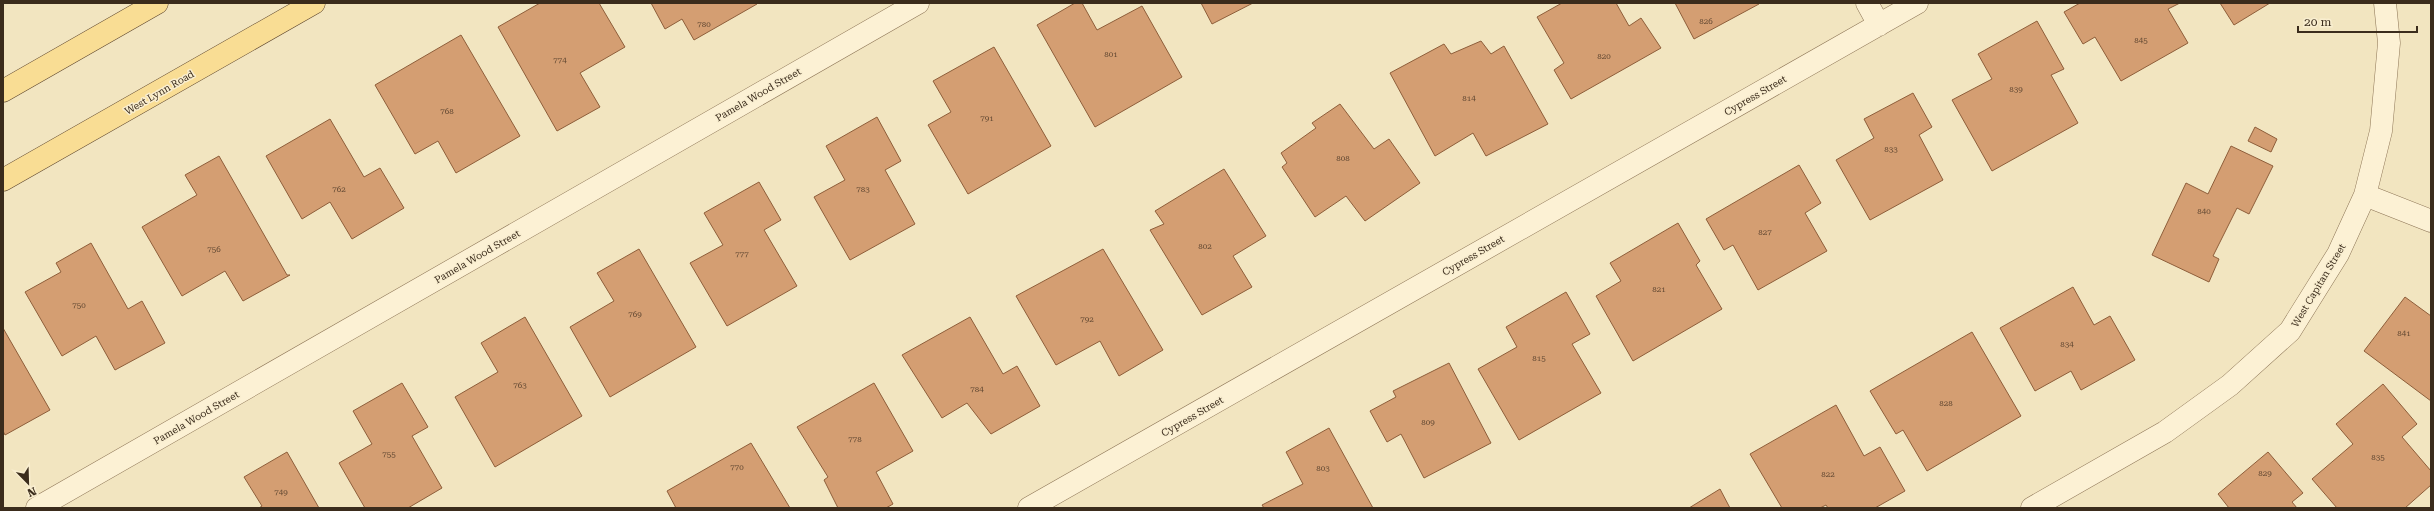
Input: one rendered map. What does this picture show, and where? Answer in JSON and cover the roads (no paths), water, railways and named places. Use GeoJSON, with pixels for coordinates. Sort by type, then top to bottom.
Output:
{"type":"FeatureCollection","features":[{"type":"Feature","properties":{"kind":"main road"},"geometry":{"type":"LineString","coordinates":[[3,91],[157,3]]}},
{"type":"Feature","properties":{"kind":"main road","name":"West Lynn Road"},"geometry":{"type":"LineString","coordinates":[[3,180],[314,3]]}},
{"type":"Feature","properties":{"kind":"street","name":"Pamela Wood Street"},"geometry":{"type":"LineString","coordinates":[[36,508],[918,3]]}},
{"type":"Feature","properties":{"kind":"street"},"geometry":{"type":"LineString","coordinates":[[1867,3],[1879,25]]}},
{"type":"Feature","properties":{"kind":"street","name":"Cypress Street"},"geometry":{"type":"LineString","coordinates":[[1030,508],[1917,3]]}},
{"type":"Feature","properties":{"kind":"street","name":"West Capitan Street"},"geometry":{"type":"LineString","coordinates":[[2032,508],[2165,432],[2230,385],[2290,331],[2338,254],[2365,195],[2381,131],[2389,43],[2385,3]]}},
{"type":"Feature","properties":{"kind":"street"},"geometry":{"type":"LineString","coordinates":[[2365,195],[2431,221]]}}]}
